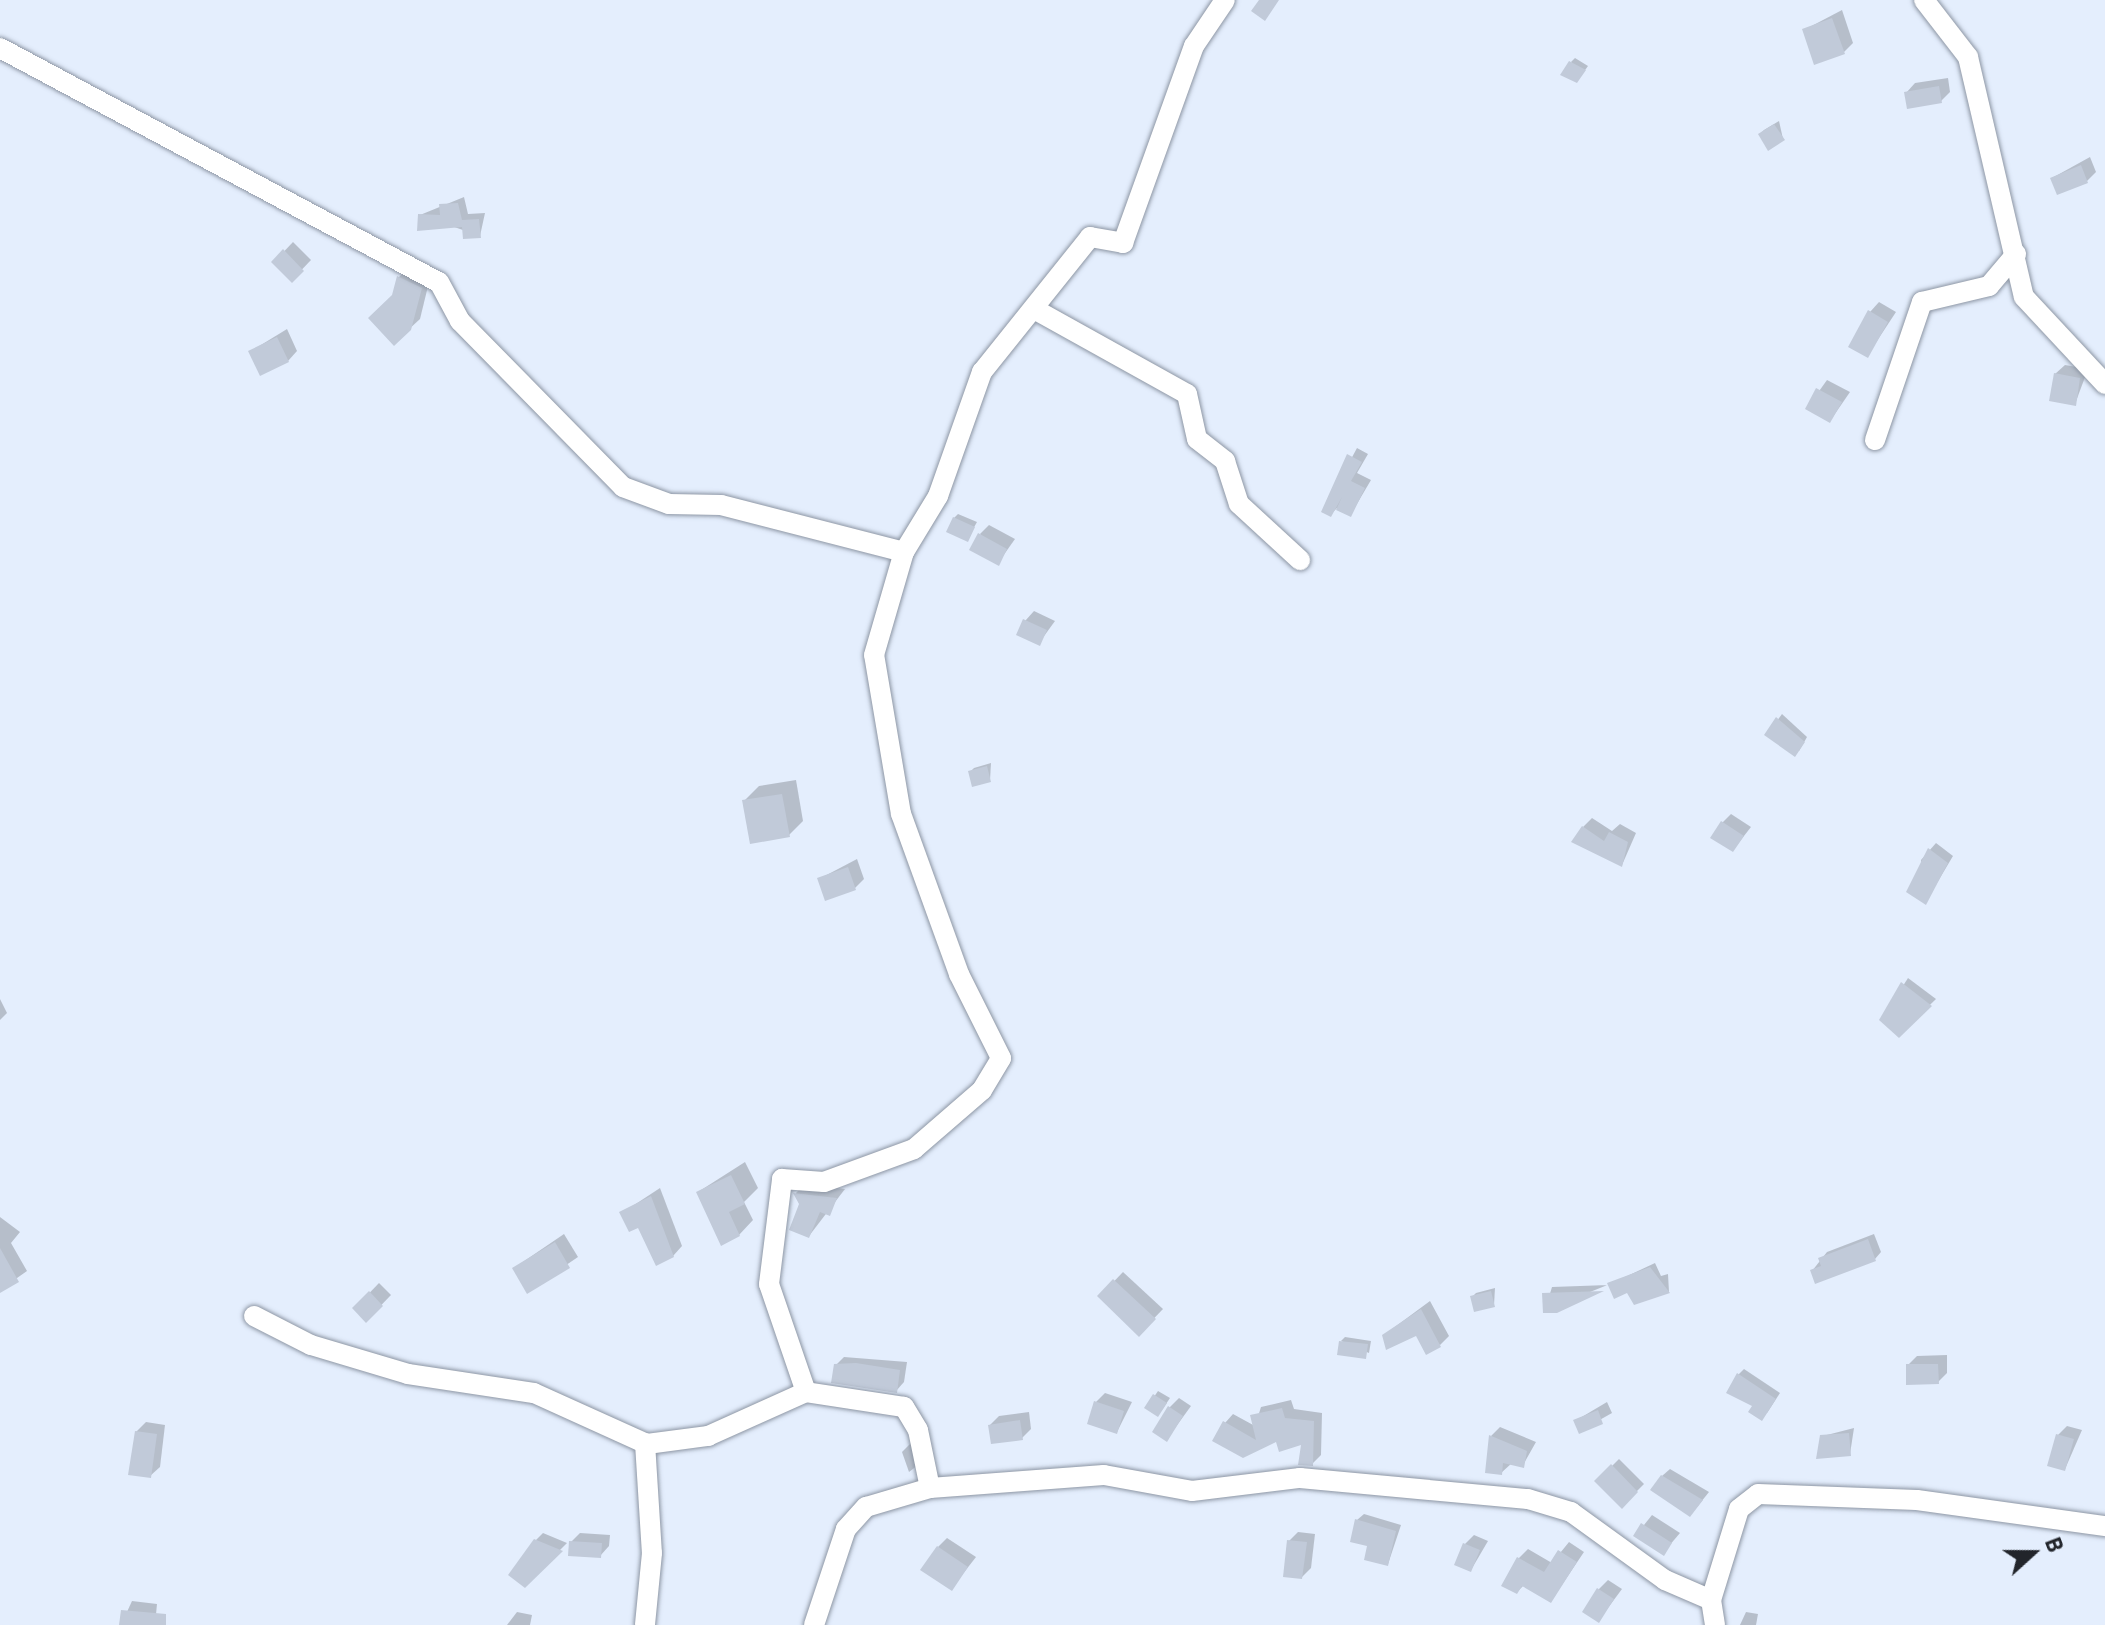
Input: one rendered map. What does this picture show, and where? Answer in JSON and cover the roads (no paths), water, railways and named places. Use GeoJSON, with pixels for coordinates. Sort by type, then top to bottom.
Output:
{"type":"FeatureCollection","features":[{"type":"Feature","properties":{"kind":"street"},"geometry":{"type":"LineString","coordinates":[[806,1392],[769,1284],[777,1186],[787,1177],[833,1179],[914,1149],[982,1090],[1001,1058],[921,872],[875,690],[874,655],[904,552],[938,496],[982,372],[1090,237],[1123,243],[1194,46],[1225,0]]}},
{"type":"Feature","properties":{"kind":"street"},"geometry":{"type":"LineString","coordinates":[[1924,0],[1968,57],[2024,297],[2105,384]]}},
{"type":"Feature","properties":{"kind":"street"},"geometry":{"type":"LineString","coordinates":[[0,48],[439,282],[460,321],[623,487],[669,504],[721,505],[904,552]]}},
{"type":"Feature","properties":{"kind":"street"},"geometry":{"type":"LineString","coordinates":[[1875,440],[1922,302],[1989,286],[2016,254]]}},
{"type":"Feature","properties":{"kind":"street"},"geometry":{"type":"LineString","coordinates":[[1034,309],[1187,394],[1197,439],[1225,461],[1239,504],[1300,560]]}},
{"type":"Feature","properties":{"kind":"street"},"geometry":{"type":"LineString","coordinates":[[254,1316],[311,1345],[408,1374],[534,1393],[645,1443],[708,1436],[806,1392],[904,1407],[918,1430],[930,1488]]}},
{"type":"Feature","properties":{"kind":"street"},"geometry":{"type":"LineString","coordinates":[[645,1443],[652,1553],[645,1625]]}},
{"type":"Feature","properties":{"kind":"street"},"geometry":{"type":"LineString","coordinates":[[814,1625],[855,1517],[887,1498],[930,1488],[1104,1475],[1192,1491],[1300,1478],[1528,1499],[1571,1512],[1665,1580],[1711,1600]]}},
{"type":"Feature","properties":{"kind":"street"},"geometry":{"type":"LineString","coordinates":[[1715,1625],[1711,1600],[1739,1509],[1758,1494],[1917,1500],[2105,1526]]}}]}
